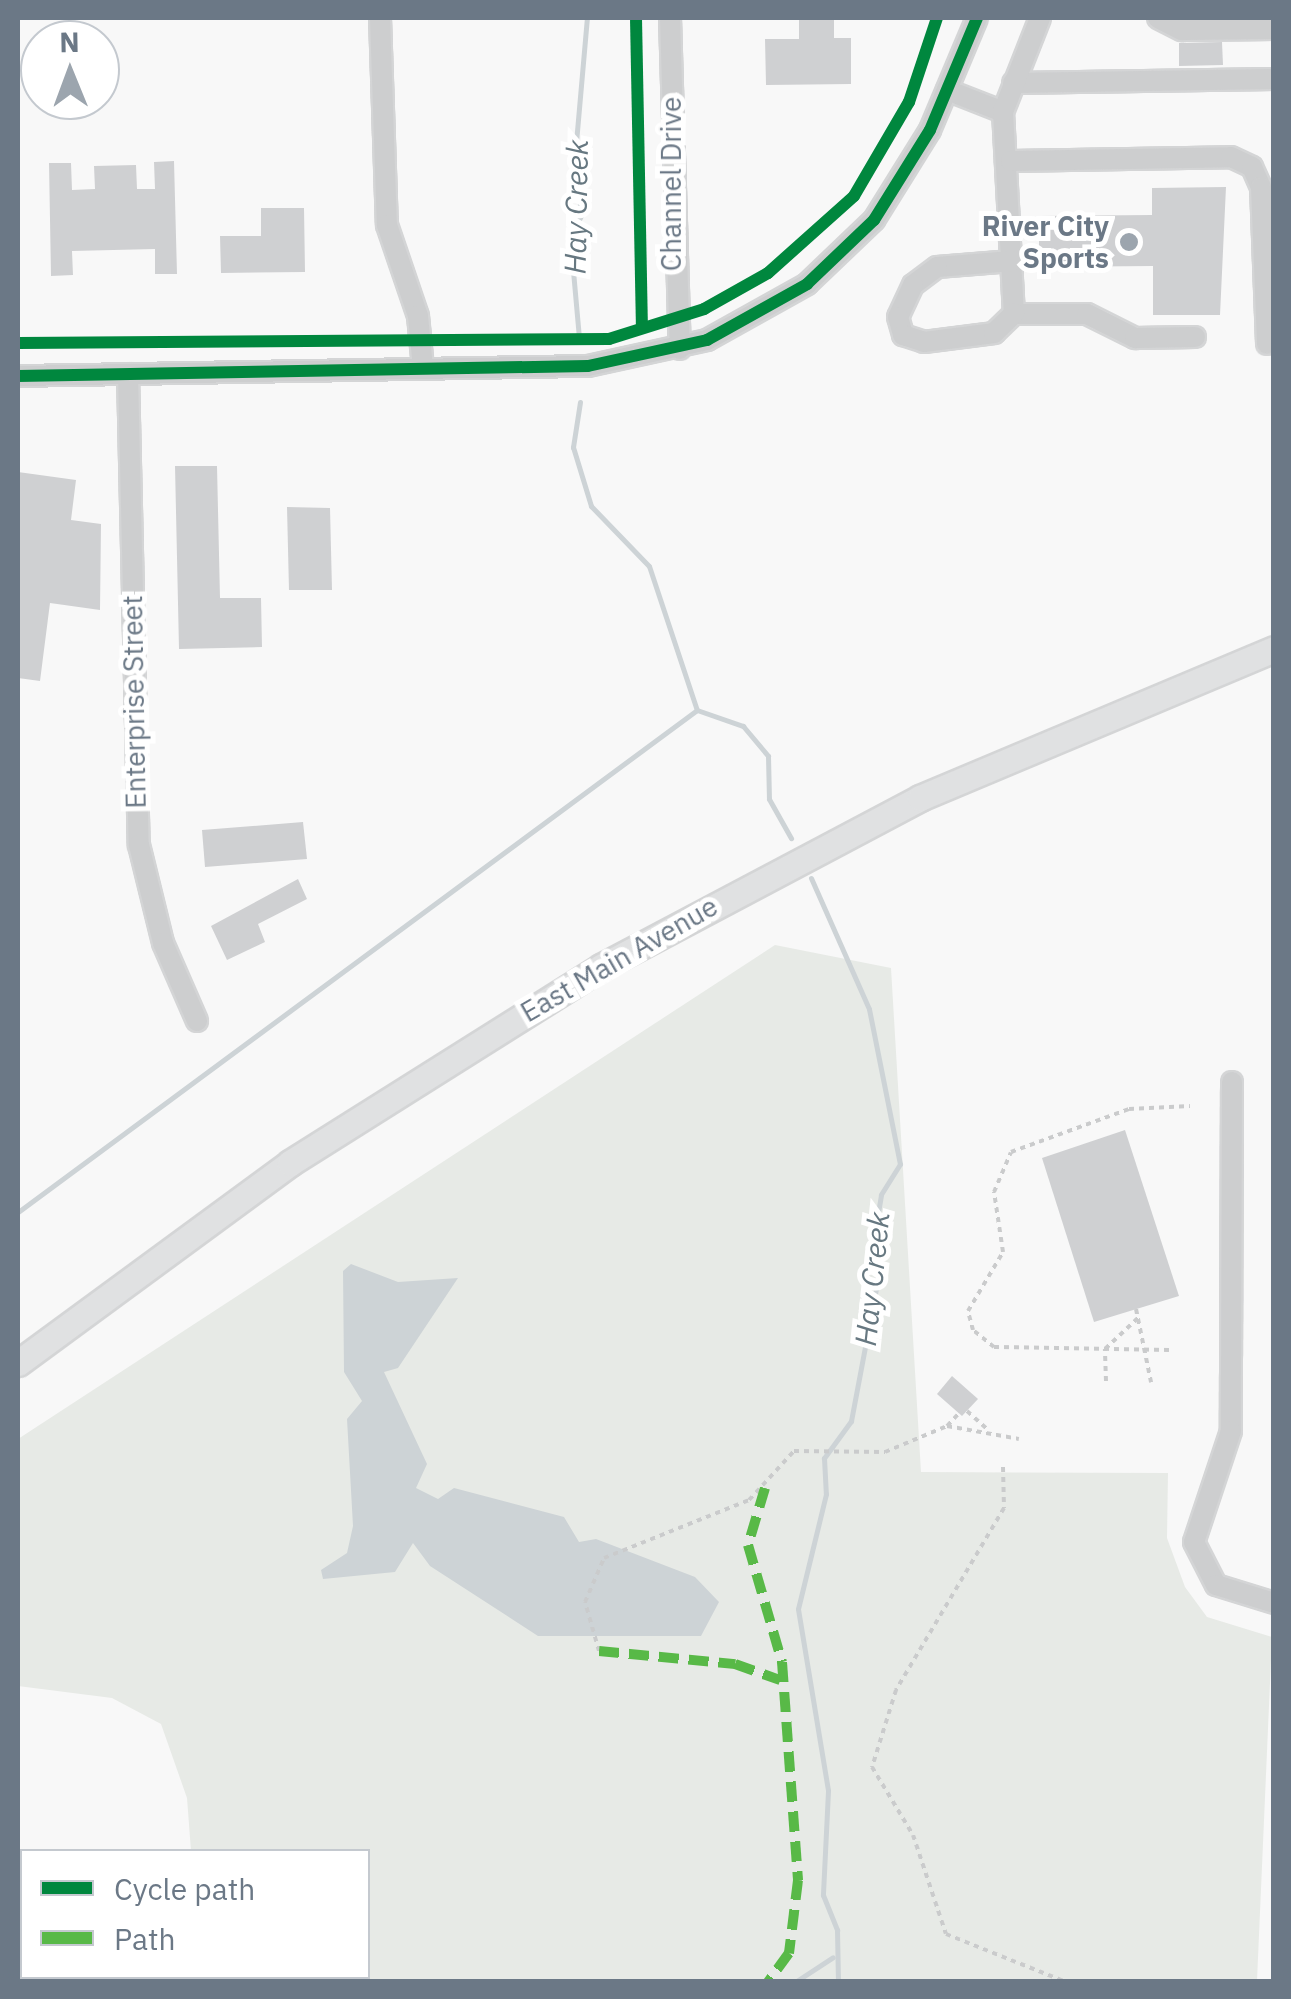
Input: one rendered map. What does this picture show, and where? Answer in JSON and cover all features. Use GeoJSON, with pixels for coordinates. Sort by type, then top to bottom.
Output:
{"type":"FeatureCollection","features":[{"type":"Feature","properties":{"kind":"main road","name":"East Main Avenue"},"geometry":{"type":"LineString","coordinates":[[18,1362],[290,1163],[602,967],[920,798],[1274,649]]}},
{"type":"Feature","properties":{"kind":"street"},"geometry":{"type":"LineString","coordinates":[[380,18],[387,225],[418,316],[423,368]]}},
{"type":"Feature","properties":{"kind":"street","name":"Channel Drive"},"geometry":{"type":"LineString","coordinates":[[670,18],[680,349]]}},
{"type":"Feature","properties":{"kind":"street"},"geometry":{"type":"LineString","coordinates":[[18,376],[569,366],[605,364],[680,349],[759,316],[852,246],[895,193],[947,90],[976,18]]}},
{"type":"Feature","properties":{"kind":"street"},"geometry":{"type":"LineString","coordinates":[[1014,314],[1011,162],[1002,112],[1040,18]]}},
{"type":"Feature","properties":{"kind":"street"},"geometry":{"type":"LineString","coordinates":[[1158,18],[1182,30],[1274,29]]}},
{"type":"Feature","properties":{"kind":"street"},"geometry":{"type":"LineString","coordinates":[[1013,83],[1274,79]]}},
{"type":"Feature","properties":{"kind":"street"},"geometry":{"type":"LineString","coordinates":[[947,90],[1002,112]]}},
{"type":"Feature","properties":{"kind":"street"},"geometry":{"type":"LineString","coordinates":[[1011,162],[1231,157],[1252,167],[1261,187],[1267,344]]}},
{"type":"Feature","properties":{"kind":"street"},"geometry":{"type":"LineString","coordinates":[[1012,261],[938,267],[913,285],[898,317],[902,335],[924,342],[994,334],[1014,314],[1088,314],[1135,338],[1195,337]]}},
{"type":"Feature","properties":{"kind":"street","name":"Enterprise Street"},"geometry":{"type":"LineString","coordinates":[[128,374],[139,844],[163,943],[197,1020]]}},
{"type":"Feature","properties":{"kind":"street"},"geometry":{"type":"LineString","coordinates":[[1232,1082],[1231,1431],[1194,1542],[1216,1585],[1274,1602]]}},
{"type":"Feature","properties":{"kind":"path"},"geometry":{"type":"LineString","coordinates":[[1169,1350],[994,1347],[973,1330],[976,1288],[1003,1252],[998,1176],[1011,1152],[1036,1138],[1129,1109],[1190,1106]]}},
{"type":"Feature","properties":{"kind":"path"},"geometry":{"type":"LineString","coordinates":[[1136,1309],[1150,1350],[1151,1382]]}},
{"type":"Feature","properties":{"kind":"path"},"geometry":{"type":"LineString","coordinates":[[1106,1381],[1105,1349],[1139,1317]]}},
{"type":"Feature","properties":{"kind":"path"},"geometry":{"type":"LineString","coordinates":[[968,1411],[990,1431]]}},
{"type":"Feature","properties":{"kind":"path"},"geometry":{"type":"LineString","coordinates":[[599,1651],[594,1640],[588,1583],[626,1543],[749,1500],[794,1451],[885,1452],[947,1426],[958,1413]]}},
{"type":"Feature","properties":{"kind":"path"},"geometry":{"type":"LineString","coordinates":[[947,1426],[990,1431],[1018,1440]]}},
{"type":"Feature","properties":{"kind":"path"},"geometry":{"type":"LineString","coordinates":[[1003,1467],[1004,1508],[988,1528],[941,1622],[896,1690],[872,1767],[914,1834],[946,1934],[1066,1982]]}},
{"type":"Feature","properties":{"kind":"shaded area"},"geometry":{"type":"Polygon","coordinates":[[[775,945],[891,968],[921,1472],[1168,1473],[1167,1538],[1185,1587],[1207,1617],[1272,1637],[1257,1981],[199,1981],[370,1979],[370,1849],[191,1849],[187,1798],[161,1724],[112,1698],[18,1686],[18,1439],[775,945]]]}},
{"type":"Feature","properties":{"kind":"shaded area"},"geometry":{"type":"Polygon","coordinates":[[[351,1264],[398,1282],[458,1278],[398,1368],[384,1372],[427,1464],[416,1488],[438,1499],[454,1488],[564,1517],[579,1542],[596,1539],[695,1577],[719,1602],[701,1636],[538,1636],[430,1566],[413,1543],[395,1572],[323,1579],[321,1570],[347,1553],[353,1526],[347,1419],[362,1401],[344,1372],[343,1271],[351,1264]]]}},
{"type":"Feature","properties":{"kind":"building"},"geometry":{"type":"Polygon","coordinates":[[[799,18],[834,18],[834,38],[851,38],[851,84],[766,85],[765,39],[799,39],[799,18]]]}},
{"type":"Feature","properties":{"kind":"building"},"geometry":{"type":"Polygon","coordinates":[[[1222,42],[1223,65],[1179,66],[1179,43],[1222,42]]]}},
{"type":"Feature","properties":{"kind":"building"},"geometry":{"type":"Polygon","coordinates":[[[174,161],[177,274],[155,274],[155,249],[72,251],[73,275],[51,276],[49,163],[71,163],[72,190],[95,189],[94,166],[136,165],[137,189],[155,189],[154,162],[174,161]]]}},
{"type":"Feature","properties":{"kind":"building","name":"River City Sports"},"geometry":{"type":"Polygon","coordinates":[[[1226,187],[1220,315],[1153,315],[1153,266],[1039,267],[1039,216],[1152,215],[1152,188],[1226,187]]]}},
{"type":"Feature","properties":{"kind":"building"},"geometry":{"type":"Polygon","coordinates":[[[261,208],[304,208],[305,272],[221,273],[220,236],[261,236],[261,208]]]}},
{"type":"Feature","properties":{"kind":"building"},"geometry":{"type":"Polygon","coordinates":[[[175,466],[217,466],[220,598],[261,598],[262,647],[179,649],[175,466]]]}},
{"type":"Feature","properties":{"kind":"building"},"geometry":{"type":"Polygon","coordinates":[[[18,472],[76,480],[71,520],[101,524],[100,610],[50,603],[40,681],[18,678],[18,472]]]}},
{"type":"Feature","properties":{"kind":"building"},"geometry":{"type":"Polygon","coordinates":[[[287,507],[330,508],[332,590],[289,590],[287,507]]]}},
{"type":"Feature","properties":{"kind":"building"},"geometry":{"type":"Polygon","coordinates":[[[303,822],[307,859],[205,867],[202,830],[303,822]]]}},
{"type":"Feature","properties":{"kind":"building"},"geometry":{"type":"Polygon","coordinates":[[[298,879],[307,899],[258,924],[265,942],[227,960],[211,926],[298,879]]]}},
{"type":"Feature","properties":{"kind":"building"},"geometry":{"type":"Polygon","coordinates":[[[1125,1130],[1179,1296],[1094,1322],[1042,1158],[1125,1130]]]}},
{"type":"Feature","properties":{"kind":"building"},"geometry":{"type":"Polygon","coordinates":[[[952,1376],[978,1399],[962,1416],[937,1394],[952,1376]]]}},
{"type":"Feature","properties":{"kind":"waterway","name":"Hay Creek"},"geometry":{"type":"LineString","coordinates":[[579,338],[570,238],[581,215],[575,154],[587,18]]}},
{"type":"Feature","properties":{"kind":"waterway","name":"Hay Creek"},"geometry":{"type":"LineString","coordinates":[[580,402],[573,447],[591,506],[649,566],[697,710],[743,726],[768,756],[769,799],[791,838]]}},
{"type":"Feature","properties":{"kind":"waterway"},"geometry":{"type":"LineString","coordinates":[[18,1212],[697,710]]}},
{"type":"Feature","properties":{"kind":"waterway","name":"Hay Creek"},"geometry":{"type":"LineString","coordinates":[[811,878],[869,1009],[900,1164],[881,1195],[871,1254],[878,1278],[851,1421],[824,1458],[826,1494],[798,1609],[828,1791],[823,1895],[837,1930],[838,1982]]}},
{"type":"Feature","properties":{"kind":"waterway"},"geometry":{"type":"LineString","coordinates":[[795,1982],[833,1957]]}},
{"type":"Feature","properties":{"kind":"marked path"},"geometry":{"type":"LineString","coordinates":[[765,1488],[748,1545],[782,1662],[798,1880],[789,1953],[768,1982]]}},
{"type":"Feature","properties":{"kind":"marked path"},"geometry":{"type":"LineString","coordinates":[[599,1651],[735,1664],[780,1680]]}},
{"type":"Feature","properties":{"kind":"marked path"},"geometry":{"type":"LineString","coordinates":[[18,1913],[20,1938]]}},
{"type":"Feature","properties":{"kind":"cycle path"},"geometry":{"type":"LineString","coordinates":[[636,18],[642,327]]}},
{"type":"Feature","properties":{"kind":"cycle path"},"geometry":{"type":"LineString","coordinates":[[18,343],[609,339],[704,309],[768,273],[854,196],[909,102],[937,18]]}},
{"type":"Feature","properties":{"kind":"cycle path"},"geometry":{"type":"LineString","coordinates":[[18,376],[588,366],[707,340],[807,284],[874,220],[930,130],[977,18]]}},
{"type":"Feature","properties":{"kind":"place","name":"River City Sports"},"geometry":{"type":"Point","coordinates":[1129,242]}}]}
